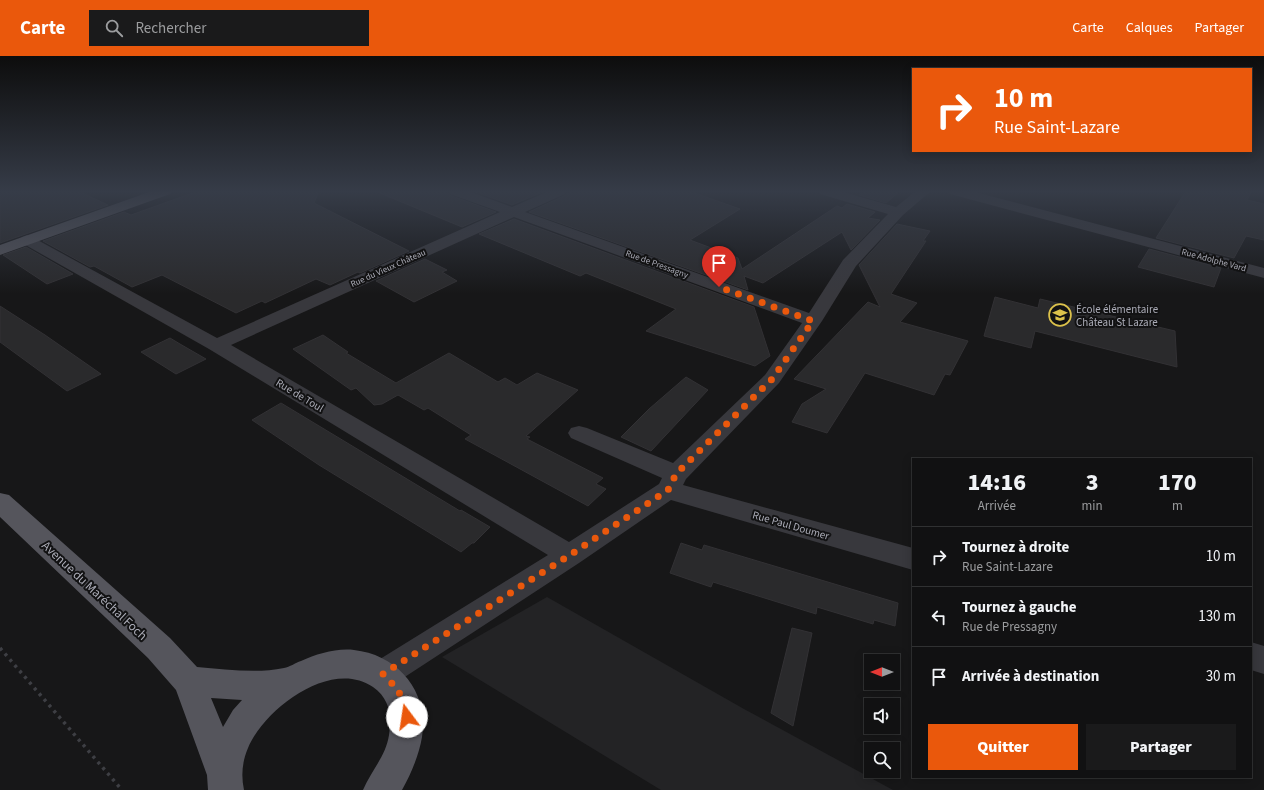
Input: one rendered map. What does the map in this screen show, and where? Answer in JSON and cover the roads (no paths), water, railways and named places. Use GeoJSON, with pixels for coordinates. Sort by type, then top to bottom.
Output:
{"type":"FeatureCollection","features":[{"type":"Feature","properties":{"kind":"main road"},"geometry":{"type":"LineString","coordinates":[[0,250],[69,225]]}},
{"type":"Feature","properties":{"kind":"main road","name":"Avenue du Maréchal Foch"},"geometry":{"type":"LineString","coordinates":[[0,502],[158,648],[189,681],[225,783]]}},
{"type":"Feature","properties":{"kind":"main road"},"geometry":{"type":"LineString","coordinates":[[225,783],[231,748],[245,721],[266,698],[287,683],[316,669],[341,664],[365,667],[383,674],[397,688],[406,706],[408,728],[403,750],[386,788]]}},
{"type":"Feature","properties":{"kind":"main road"},"geometry":{"type":"LineString","coordinates":[[189,681],[249,686],[287,683]]}},
{"type":"Feature","properties":{"kind":"street","name":"Rue du Vieux Château"},"geometry":{"type":"LineString","coordinates":[[216,345],[483,225]]}},
{"type":"Feature","properties":{"kind":"street","name":"Rue de Pressagny"},"geometry":{"type":"LineString","coordinates":[[549,225],[813,321]]}},
{"type":"Feature","properties":{"kind":"street"},"geometry":{"type":"LineString","coordinates":[[383,674],[570,555],[672,482],[772,379],[813,321],[849,263],[885,225]]}},
{"type":"Feature","properties":{"kind":"street","name":"Rue Adolphe Vard"},"geometry":{"type":"LineString","coordinates":[[1084,225],[1264,273]]}},
{"type":"Feature","properties":{"kind":"street","name":"Rue de Toul"},"geometry":{"type":"LineString","coordinates":[[27,240],[216,345],[570,555]]}},
{"type":"Feature","properties":{"kind":"street","name":"Rue Paul Doumer"},"geometry":{"type":"LineString","coordinates":[[579,433],[672,482],[912,560]]}},
{"type":"Feature","properties":{"kind":"street"},"geometry":{"type":"LineString","coordinates":[[1252,656],[1264,660]]}},
{"type":"Feature","properties":{"kind":"place","name":"École élémentaire Château St Lazare"},"geometry":{"type":"Point","coordinates":[1060,315]}}]}
